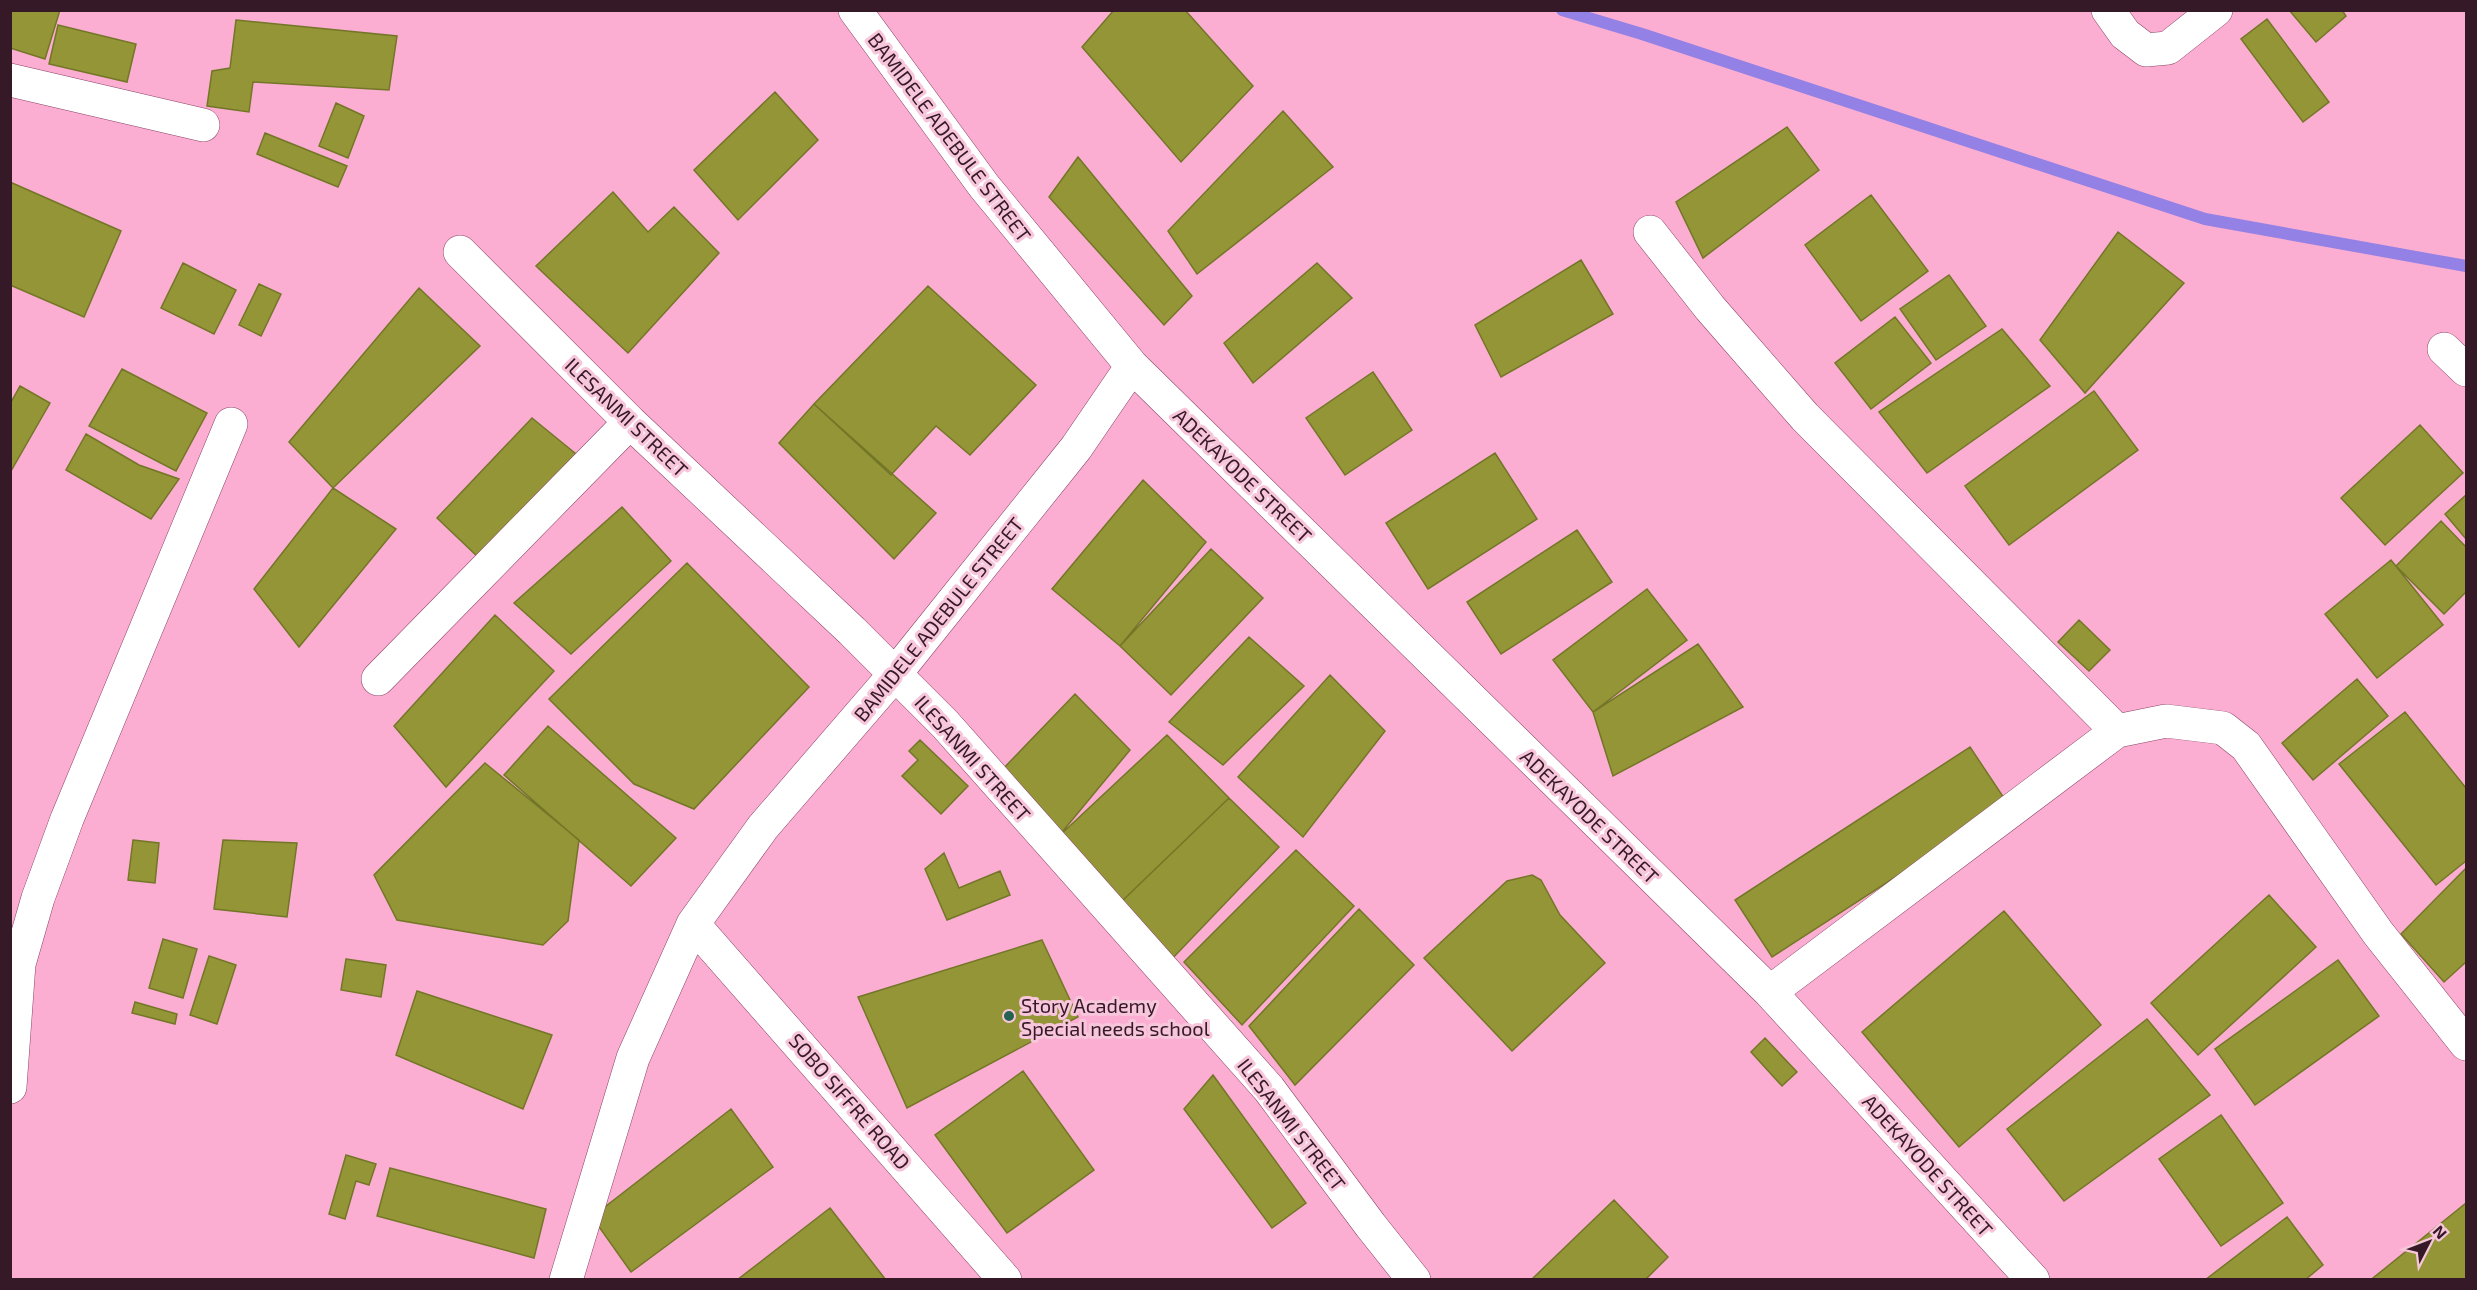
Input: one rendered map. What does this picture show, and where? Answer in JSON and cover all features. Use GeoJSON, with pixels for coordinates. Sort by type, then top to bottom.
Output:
{"type":"FeatureCollection","features":[{"type":"Feature","properties":{"kind":"street","name":"BAMIDELE ADEBULE STREET"},"geometry":{"type":"LineString","coordinates":[[566,1280],[633,1058],[693,924],[763,827],[895,674],[1076,448],[1132,366],[984,186],[855,10]]}},
{"type":"Feature","properties":{"kind":"street"},"geometry":{"type":"LineString","coordinates":[[2108,10],[2125,34],[2146,50],[2168,48],[2216,10]]}},
{"type":"Feature","properties":{"kind":"street"},"geometry":{"type":"LineString","coordinates":[[10,80],[203,125]]}},
{"type":"Feature","properties":{"kind":"street"},"geometry":{"type":"LineString","coordinates":[[1650,232],[1710,308],[1805,417],[2117,731]]}},
{"type":"Feature","properties":{"kind":"street","name":"ILESANMI STREET"},"geometry":{"type":"LineString","coordinates":[[460,252],[630,422],[945,724],[1269,1089],[1414,1280]]}},
{"type":"Feature","properties":{"kind":"street","name":"ADEKAYODE STREET"},"geometry":{"type":"LineString","coordinates":[[1132,366],[1770,992],[2033,1280]]}},
{"type":"Feature","properties":{"kind":"street"},"geometry":{"type":"LineString","coordinates":[[378,679],[630,422]]}},
{"type":"Feature","properties":{"kind":"street"},"geometry":{"type":"LineString","coordinates":[[10,1087],[15,964],[66,819],[231,424]]}},
{"type":"Feature","properties":{"kind":"street"},"geometry":{"type":"LineString","coordinates":[[1770,992],[2117,731],[2166,721],[2223,728],[2246,746],[2378,933],[2466,1044]]}},
{"type":"Feature","properties":{"kind":"street","name":"SOBO SIFFRE ROAD"},"geometry":{"type":"LineString","coordinates":[[693,924],[1005,1280]]}},
{"type":"Feature","properties":{"kind":"building"},"geometry":{"type":"Polygon","coordinates":[[[10,10],[60,10],[45,59],[10,48],[10,10]]]}},
{"type":"Feature","properties":{"kind":"building"},"geometry":{"type":"Polygon","coordinates":[[[1114,10],[1185,10],[1253,86],[1181,162],[1082,47],[1114,10]]]}},
{"type":"Feature","properties":{"kind":"building"},"geometry":{"type":"Polygon","coordinates":[[[2289,10],[2342,10],[2346,16],[2316,42],[2289,10]]]}},
{"type":"Feature","properties":{"kind":"building"},"geometry":{"type":"Polygon","coordinates":[[[2267,19],[2329,102],[2303,122],[2241,39],[2267,19]]]}},
{"type":"Feature","properties":{"kind":"building"},"geometry":{"type":"Polygon","coordinates":[[[236,20],[397,36],[389,90],[253,82],[249,112],[207,106],[212,71],[230,68],[236,20]]]}},
{"type":"Feature","properties":{"kind":"building"},"geometry":{"type":"Polygon","coordinates":[[[58,25],[136,44],[127,82],[49,64],[58,25]]]}},
{"type":"Feature","properties":{"kind":"building"},"geometry":{"type":"Polygon","coordinates":[[[775,92],[818,140],[738,220],[694,170],[775,92]]]}},
{"type":"Feature","properties":{"kind":"building"},"geometry":{"type":"Polygon","coordinates":[[[336,103],[364,116],[348,158],[319,146],[336,103]]]}},
{"type":"Feature","properties":{"kind":"building"},"geometry":{"type":"Polygon","coordinates":[[[1283,111],[1333,167],[1197,274],[1168,231],[1283,111]]]}},
{"type":"Feature","properties":{"kind":"building"},"geometry":{"type":"Polygon","coordinates":[[[1787,127],[1819,170],[1703,258],[1676,202],[1787,127]]]}},
{"type":"Feature","properties":{"kind":"building"},"geometry":{"type":"Polygon","coordinates":[[[265,133],[347,166],[338,187],[257,154],[265,133]]]}},
{"type":"Feature","properties":{"kind":"building"},"geometry":{"type":"Polygon","coordinates":[[[1078,157],[1192,296],[1164,325],[1049,197],[1078,157]]]}},
{"type":"Feature","properties":{"kind":"building"},"geometry":{"type":"Polygon","coordinates":[[[10,182],[121,231],[84,317],[10,285],[10,182]]]}},
{"type":"Feature","properties":{"kind":"building"},"geometry":{"type":"Polygon","coordinates":[[[613,192],[648,232],[674,207],[719,253],[628,353],[536,266],[613,192]]]}},
{"type":"Feature","properties":{"kind":"building"},"geometry":{"type":"Polygon","coordinates":[[[1871,195],[1928,271],[1861,321],[1805,245],[1871,195]]]}},
{"type":"Feature","properties":{"kind":"building"},"geometry":{"type":"Polygon","coordinates":[[[2118,232],[2184,283],[2085,393],[2040,340],[2118,232]]]}},
{"type":"Feature","properties":{"kind":"building"},"geometry":{"type":"Polygon","coordinates":[[[1581,260],[1613,314],[1501,377],[1475,325],[1581,260]]]}},
{"type":"Feature","properties":{"kind":"building"},"geometry":{"type":"Polygon","coordinates":[[[183,263],[236,290],[214,334],[161,308],[183,263]]]}},
{"type":"Feature","properties":{"kind":"building"},"geometry":{"type":"Polygon","coordinates":[[[1317,263],[1352,298],[1253,383],[1224,343],[1317,263]]]}},
{"type":"Feature","properties":{"kind":"building"},"geometry":{"type":"Polygon","coordinates":[[[1949,275],[1986,326],[1936,360],[1900,309],[1949,275]]]}},
{"type":"Feature","properties":{"kind":"building"},"geometry":{"type":"Polygon","coordinates":[[[259,284],[281,294],[261,336],[239,325],[259,284]]]}},
{"type":"Feature","properties":{"kind":"building"},"geometry":{"type":"Polygon","coordinates":[[[928,286],[1036,385],[970,455],[936,426],[891,475],[814,404],[928,286]]]}},
{"type":"Feature","properties":{"kind":"building"},"geometry":{"type":"Polygon","coordinates":[[[419,288],[480,346],[333,488],[289,442],[419,288]]]}},
{"type":"Feature","properties":{"kind":"building"},"geometry":{"type":"Polygon","coordinates":[[[1895,317],[1931,363],[1871,409],[1835,363],[1895,317]]]}},
{"type":"Feature","properties":{"kind":"building"},"geometry":{"type":"Polygon","coordinates":[[[2002,329],[2050,386],[1927,473],[1879,412],[2002,329]]]}},
{"type":"Feature","properties":{"kind":"building"},"geometry":{"type":"Polygon","coordinates":[[[122,369],[207,413],[176,471],[89,426],[122,369]]]}},
{"type":"Feature","properties":{"kind":"building"},"geometry":{"type":"Polygon","coordinates":[[[1373,372],[1412,430],[1345,475],[1306,418],[1373,372]]]}},
{"type":"Feature","properties":{"kind":"building"},"geometry":{"type":"Polygon","coordinates":[[[20,386],[50,403],[11,471],[10,404],[20,386]]]}},
{"type":"Feature","properties":{"kind":"building"},"geometry":{"type":"Polygon","coordinates":[[[2094,391],[2138,450],[2009,545],[1965,486],[2094,391]]]}},
{"type":"Feature","properties":{"kind":"building"},"geometry":{"type":"Polygon","coordinates":[[[814,404],[936,513],[894,559],[779,443],[814,404]]]}},
{"type":"Feature","properties":{"kind":"building"},"geometry":{"type":"Polygon","coordinates":[[[532,418],[581,458],[480,559],[437,518],[532,418]]]}},
{"type":"Feature","properties":{"kind":"building"},"geometry":{"type":"Polygon","coordinates":[[[2420,425],[2463,473],[2385,545],[2341,498],[2420,425]]]}},
{"type":"Feature","properties":{"kind":"building"},"geometry":{"type":"Polygon","coordinates":[[[86,434],[139,465],[179,479],[151,519],[66,470],[86,434]]]}},
{"type":"Feature","properties":{"kind":"building"},"geometry":{"type":"Polygon","coordinates":[[[1495,453],[1537,519],[1428,589],[1386,523],[1495,453]]]}},
{"type":"Feature","properties":{"kind":"building"},"geometry":{"type":"Polygon","coordinates":[[[1143,480],[1206,542],[1120,646],[1052,589],[1143,480]]]}},
{"type":"Feature","properties":{"kind":"building"},"geometry":{"type":"Polygon","coordinates":[[[333,488],[396,529],[299,647],[254,589],[333,488]]]}},
{"type":"Feature","properties":{"kind":"building"},"geometry":{"type":"Polygon","coordinates":[[[2466,495],[2466,539],[2445,514],[2466,495]]]}},
{"type":"Feature","properties":{"kind":"building"},"geometry":{"type":"Polygon","coordinates":[[[622,507],[671,561],[571,654],[514,603],[622,507]]]}},
{"type":"Feature","properties":{"kind":"building"},"geometry":{"type":"Polygon","coordinates":[[[2441,521],[2466,547],[2466,592],[2444,614],[2396,566],[2441,521]]]}},
{"type":"Feature","properties":{"kind":"building"},"geometry":{"type":"Polygon","coordinates":[[[1577,530],[1612,582],[1501,654],[1467,602],[1577,530]]]}},
{"type":"Feature","properties":{"kind":"building"},"geometry":{"type":"Polygon","coordinates":[[[1211,549],[1263,598],[1171,695],[1120,646],[1211,549]]]}},
{"type":"Feature","properties":{"kind":"building"},"geometry":{"type":"Polygon","coordinates":[[[2391,560],[2443,625],[2377,678],[2325,614],[2391,560]]]}},
{"type":"Feature","properties":{"kind":"building"},"geometry":{"type":"Polygon","coordinates":[[[687,563],[809,687],[694,809],[634,784],[549,699],[687,563]]]}},
{"type":"Feature","properties":{"kind":"building"},"geometry":{"type":"Polygon","coordinates":[[[1647,589],[1687,640],[1593,712],[1553,660],[1647,589]]]}},
{"type":"Feature","properties":{"kind":"building"},"geometry":{"type":"Polygon","coordinates":[[[495,615],[554,671],[446,787],[394,726],[495,615]]]}},
{"type":"Feature","properties":{"kind":"building"},"geometry":{"type":"Polygon","coordinates":[[[2079,620],[2110,650],[2089,671],[2058,642],[2079,620]]]}},
{"type":"Feature","properties":{"kind":"building"},"geometry":{"type":"Polygon","coordinates":[[[1249,637],[1304,686],[1223,765],[1169,722],[1249,637]]]}},
{"type":"Feature","properties":{"kind":"building"},"geometry":{"type":"Polygon","coordinates":[[[1698,644],[1743,707],[1613,776],[1593,712],[1698,644]]]}},
{"type":"Feature","properties":{"kind":"building"},"geometry":{"type":"Polygon","coordinates":[[[1330,675],[1385,731],[1303,837],[1238,777],[1330,675]]]}},
{"type":"Feature","properties":{"kind":"building"},"geometry":{"type":"Polygon","coordinates":[[[2357,679],[2388,716],[2313,780],[2282,743],[2357,679]]]}},
{"type":"Feature","properties":{"kind":"building"},"geometry":{"type":"Polygon","coordinates":[[[1075,694],[1130,750],[1058,837],[1000,772],[1075,694]]]}},
{"type":"Feature","properties":{"kind":"building"},"geometry":{"type":"Polygon","coordinates":[[[2405,712],[2466,788],[2466,861],[2436,885],[2339,764],[2405,712]]]}},
{"type":"Feature","properties":{"kind":"building"},"geometry":{"type":"Polygon","coordinates":[[[548,726],[676,838],[631,886],[504,775],[548,726]]]}},
{"type":"Feature","properties":{"kind":"building"},"geometry":{"type":"Polygon","coordinates":[[[1167,735],[1229,798],[1119,904],[1058,837],[1167,735]]]}},
{"type":"Feature","properties":{"kind":"building"},"geometry":{"type":"Polygon","coordinates":[[[920,740],[968,786],[941,814],[902,776],[918,760],[909,751],[920,740]]]}},
{"type":"Feature","properties":{"kind":"building"},"geometry":{"type":"Polygon","coordinates":[[[1970,747],[2008,804],[1772,957],[1735,900],[1970,747]]]}},
{"type":"Feature","properties":{"kind":"building"},"geometry":{"type":"Polygon","coordinates":[[[485,763],[579,840],[568,921],[543,945],[397,920],[374,875],[485,763]]]}},
{"type":"Feature","properties":{"kind":"building"},"geometry":{"type":"Polygon","coordinates":[[[1229,798],[1279,847],[1170,961],[1119,904],[1229,798]]]}},
{"type":"Feature","properties":{"kind":"building"},"geometry":{"type":"Polygon","coordinates":[[[133,840],[159,843],[155,883],[128,880],[133,840]]]}},
{"type":"Feature","properties":{"kind":"building"},"geometry":{"type":"Polygon","coordinates":[[[223,840],[297,843],[287,917],[214,909],[223,840]]]}},
{"type":"Feature","properties":{"kind":"building"},"geometry":{"type":"Polygon","coordinates":[[[1296,850],[1354,906],[1242,1025],[1184,962],[1296,850]]]}},
{"type":"Feature","properties":{"kind":"building"},"geometry":{"type":"Polygon","coordinates":[[[944,853],[959,888],[1000,871],[1010,895],[947,920],[925,869],[944,853]]]}},
{"type":"Feature","properties":{"kind":"building"},"geometry":{"type":"Polygon","coordinates":[[[2466,868],[2466,962],[2444,982],[2401,934],[2466,868]]]}},
{"type":"Feature","properties":{"kind":"building"},"geometry":{"type":"Polygon","coordinates":[[[1532,875],[1541,880],[1560,915],[1605,963],[1512,1051],[1424,958],[1507,881],[1532,875]]]}},
{"type":"Feature","properties":{"kind":"building"},"geometry":{"type":"Polygon","coordinates":[[[2269,895],[2316,947],[2198,1055],[2151,1003],[2269,895]]]}},
{"type":"Feature","properties":{"kind":"building"},"geometry":{"type":"Polygon","coordinates":[[[1359,909],[1414,965],[1295,1085],[1249,1026],[1359,909]]]}},
{"type":"Feature","properties":{"kind":"building"},"geometry":{"type":"Polygon","coordinates":[[[2004,911],[2101,1025],[1959,1147],[1862,1032],[2004,911]]]}},
{"type":"Feature","properties":{"kind":"building"},"geometry":{"type":"Polygon","coordinates":[[[163,939],[197,949],[183,998],[149,988],[163,939]]]}},
{"type":"Feature","properties":{"kind":"building","name":"Story Academy Special needs school"},"geometry":{"type":"Polygon","coordinates":[[[1042,940],[1078,1017],[907,1108],[858,997],[1042,940]]]}},
{"type":"Feature","properties":{"kind":"building"},"geometry":{"type":"Polygon","coordinates":[[[209,956],[236,965],[217,1024],[190,1015],[209,956]]]}},
{"type":"Feature","properties":{"kind":"building"},"geometry":{"type":"Polygon","coordinates":[[[346,959],[386,965],[381,997],[341,990],[346,959]]]}},
{"type":"Feature","properties":{"kind":"building"},"geometry":{"type":"Polygon","coordinates":[[[2338,960],[2379,1016],[2255,1105],[2215,1049],[2338,960]]]}},
{"type":"Feature","properties":{"kind":"building"},"geometry":{"type":"Polygon","coordinates":[[[417,991],[552,1035],[523,1109],[396,1055],[417,991]]]}},
{"type":"Feature","properties":{"kind":"building"},"geometry":{"type":"Polygon","coordinates":[[[135,1002],[177,1014],[175,1024],[132,1013],[135,1002]]]}},
{"type":"Feature","properties":{"kind":"building"},"geometry":{"type":"Polygon","coordinates":[[[2147,1019],[2210,1095],[2064,1201],[2007,1129],[2147,1019]]]}},
{"type":"Feature","properties":{"kind":"building"},"geometry":{"type":"Polygon","coordinates":[[[1765,1038],[1797,1072],[1782,1086],[1751,1052],[1765,1038]]]}},
{"type":"Feature","properties":{"kind":"building"},"geometry":{"type":"Polygon","coordinates":[[[1023,1071],[1094,1170],[1007,1233],[935,1135],[1023,1071]]]}},
{"type":"Feature","properties":{"kind":"building"},"geometry":{"type":"Polygon","coordinates":[[[1213,1075],[1306,1203],[1272,1228],[1184,1109],[1213,1075]]]}},
{"type":"Feature","properties":{"kind":"building"},"geometry":{"type":"Polygon","coordinates":[[[731,1109],[773,1167],[631,1272],[592,1217],[731,1109]]]}},
{"type":"Feature","properties":{"kind":"building"},"geometry":{"type":"Polygon","coordinates":[[[2221,1115],[2283,1203],[2221,1246],[2159,1159],[2221,1115]]]}},
{"type":"Feature","properties":{"kind":"building"},"geometry":{"type":"Polygon","coordinates":[[[346,1155],[376,1164],[369,1185],[356,1181],[345,1219],[329,1214],[346,1155]]]}},
{"type":"Feature","properties":{"kind":"building"},"geometry":{"type":"Polygon","coordinates":[[[390,1168],[546,1209],[534,1258],[377,1216],[390,1168]]]}},
{"type":"Feature","properties":{"kind":"building"},"geometry":{"type":"Polygon","coordinates":[[[1614,1200],[1668,1257],[1645,1280],[1531,1280],[1614,1200]]]}},
{"type":"Feature","properties":{"kind":"building"},"geometry":{"type":"Polygon","coordinates":[[[2466,1203],[2466,1280],[2374,1280],[2373,1278],[2466,1203]]]}},
{"type":"Feature","properties":{"kind":"building"},"geometry":{"type":"Polygon","coordinates":[[[830,1208],[886,1280],[737,1280],[830,1208]]]}},
{"type":"Feature","properties":{"kind":"building"},"geometry":{"type":"Polygon","coordinates":[[[2287,1217],[2323,1265],[2305,1280],[2205,1280],[2287,1217]]]}},
{"type":"Feature","properties":{"kind":"waterway"},"geometry":{"type":"LineString","coordinates":[[1562,10],[1642,34],[2205,219],[2466,266]]}},
{"type":"Feature","properties":{"kind":"place","name":"Story Academy Special needs school"},"geometry":{"type":"Point","coordinates":[1009,1016]}}]}
